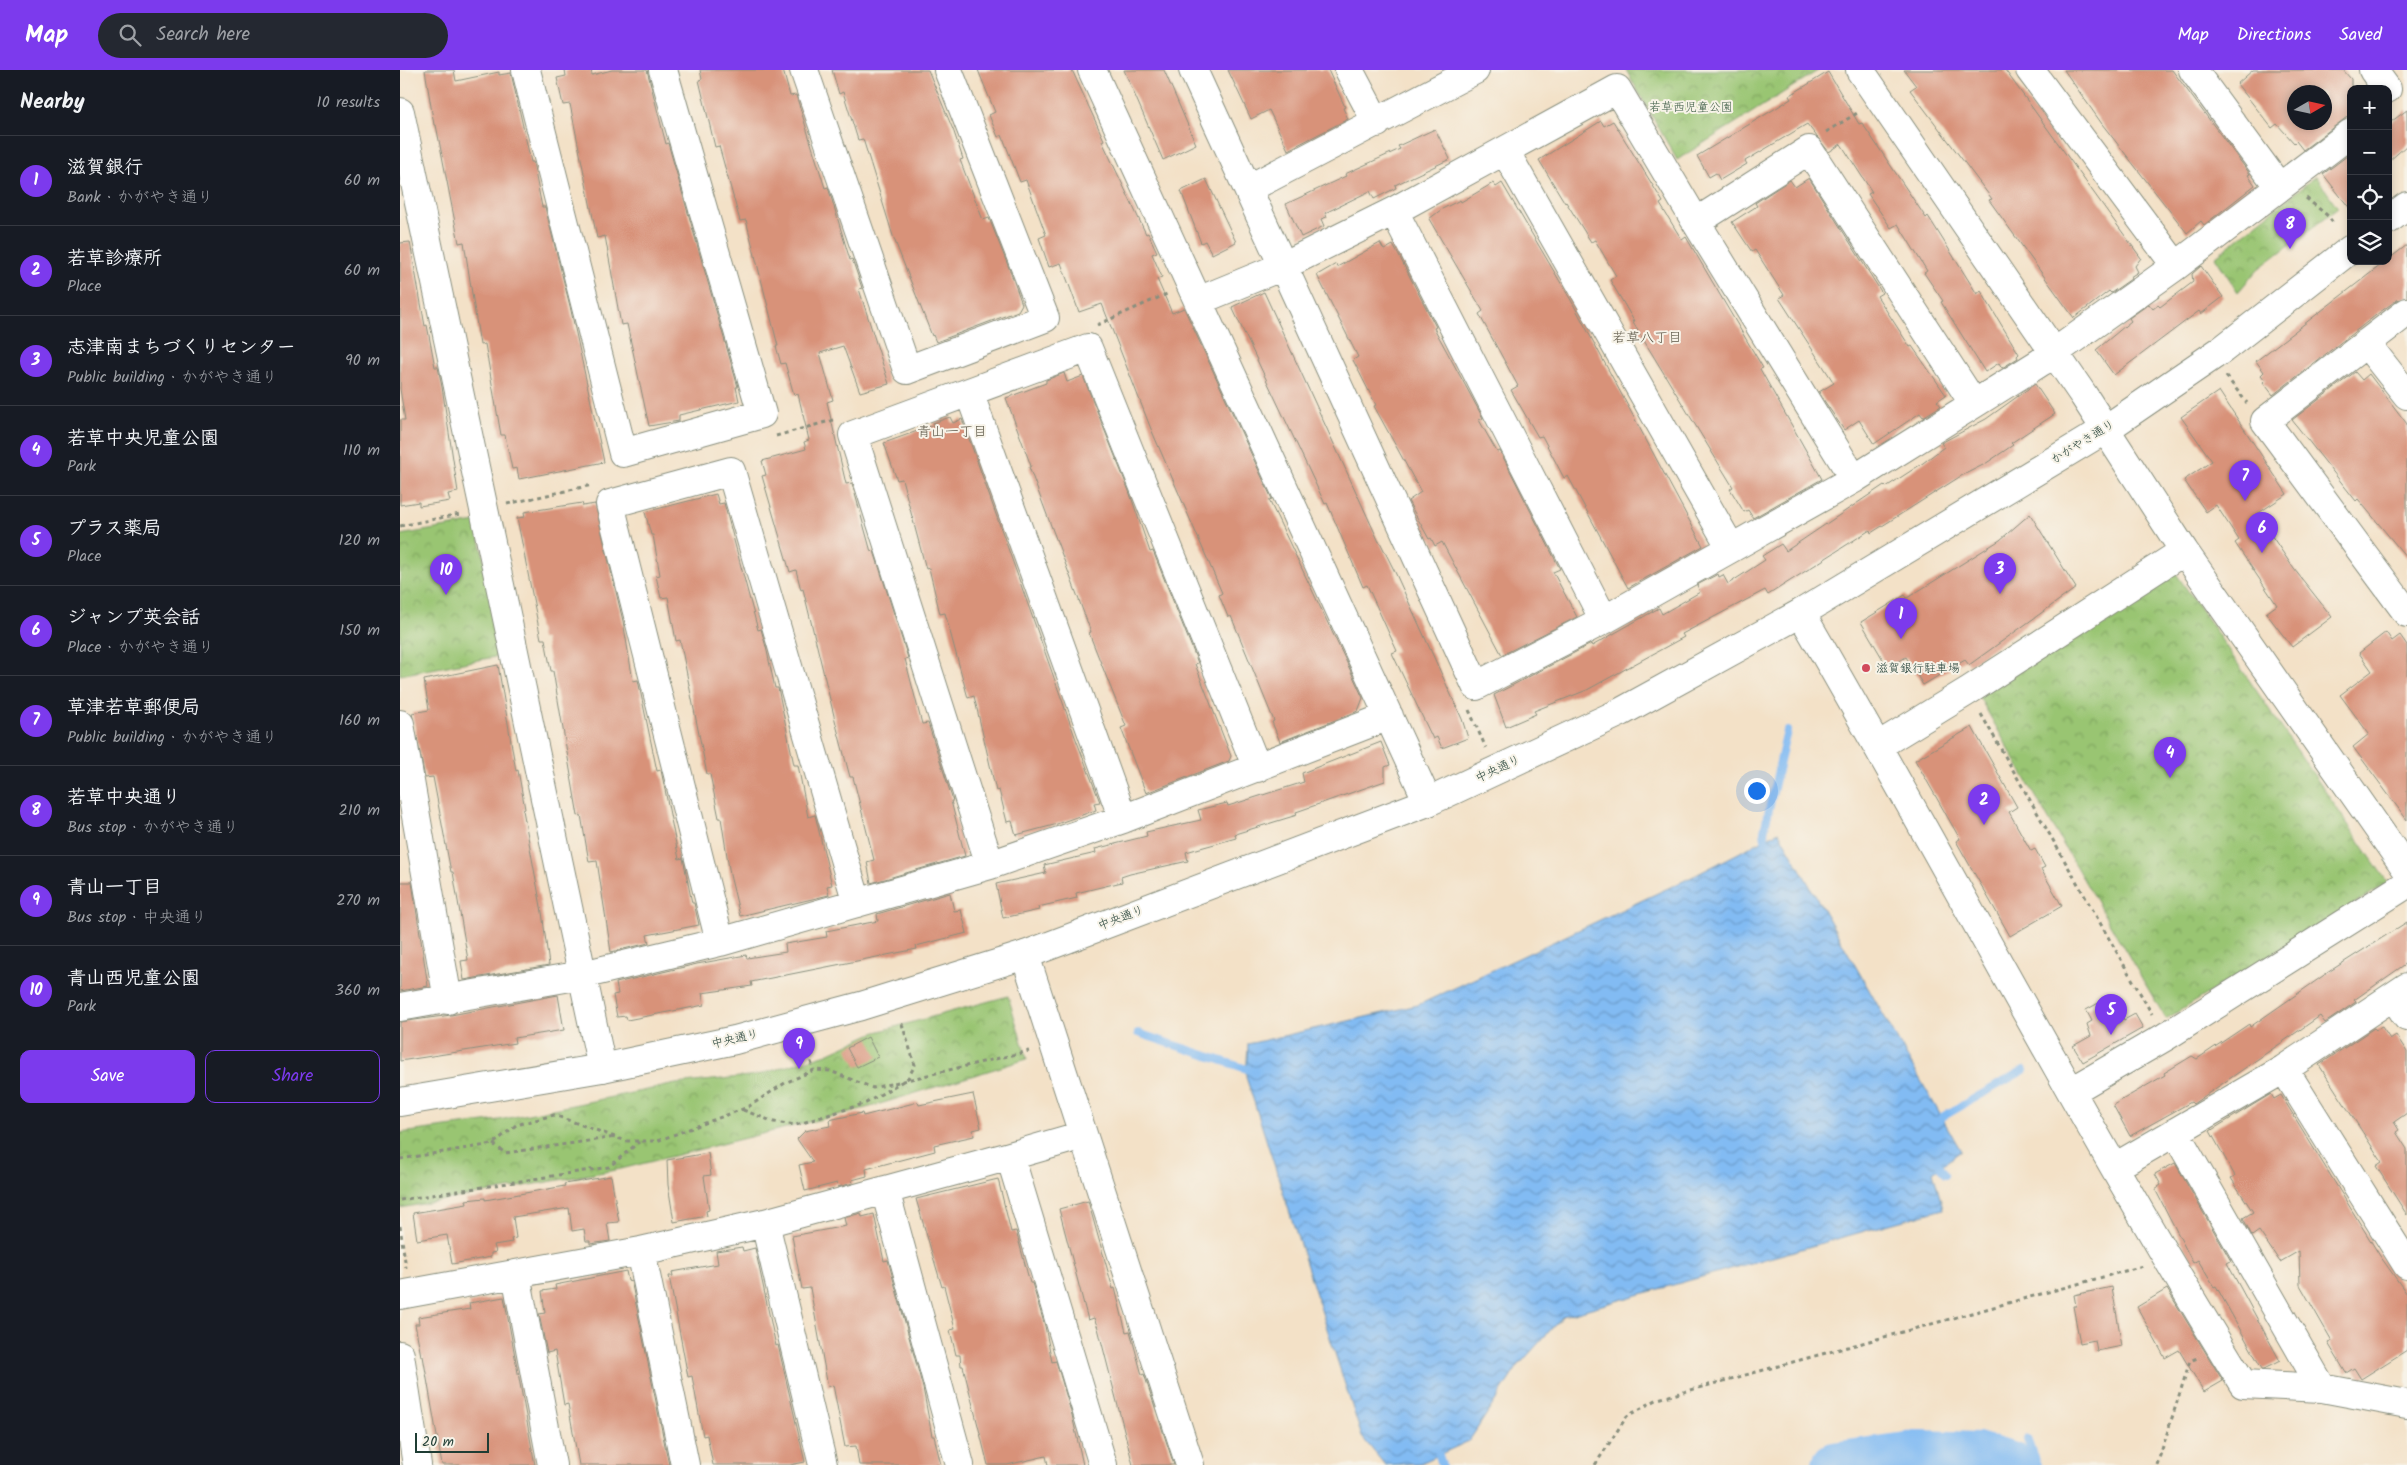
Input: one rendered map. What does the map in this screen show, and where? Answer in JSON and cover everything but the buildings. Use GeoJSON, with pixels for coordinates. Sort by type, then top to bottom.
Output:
{"type":"FeatureCollection","features":[{"type":"Feature","properties":{"kind":"street"},"geometry":{"type":"LineString","coordinates":[[526,70],[623,453],[762,414],[663,70]]}},
{"type":"Feature","properties":{"kind":"street"},"geometry":{"type":"LineString","coordinates":[[804,70],[907,370],[1045,318],[948,70]]}},
{"type":"Feature","properties":{"kind":"street"},"geometry":{"type":"LineString","coordinates":[[1092,70],[1428,802]]}},
{"type":"Feature","properties":{"kind":"street"},"geometry":{"type":"LineString","coordinates":[[1194,70],[1476,686],[1604,620],[1854,479],[2055,353],[2176,266],[2347,136]]}},
{"type":"Feature","properties":{"kind":"street"},"geometry":{"type":"LineString","coordinates":[[1349,70],[1377,123]]}},
{"type":"Feature","properties":{"kind":"street"},"geometry":{"type":"LineString","coordinates":[[1248,189],[1475,70]]}},
{"type":"Feature","properties":{"kind":"street"},"geometry":{"type":"LineString","coordinates":[[1860,70],[2055,353],[2184,551],[2407,870]]}},
{"type":"Feature","properties":{"kind":"street"},"geometry":{"type":"LineString","coordinates":[[2030,70],[2176,266]]}},
{"type":"Feature","properties":{"kind":"street"},"geometry":{"type":"LineString","coordinates":[[2193,70],[2284,184]]}},
{"type":"Feature","properties":{"kind":"street"},"geometry":{"type":"LineString","coordinates":[[2372,70],[2393,95]]}},
{"type":"Feature","properties":{"kind":"street"},"geometry":{"type":"LineString","coordinates":[[1194,292],[1284,266],[1394,211],[1617,89],[1696,222],[1854,479]]}},
{"type":"Feature","properties":{"kind":"street"},"geometry":{"type":"LineString","coordinates":[[400,112],[602,1068]]}},
{"type":"Feature","properties":{"kind":"street"},"geometry":{"type":"LineString","coordinates":[[1696,222],[1809,150],[1974,404]]}},
{"type":"Feature","properties":{"kind":"street"},"geometry":{"type":"LineString","coordinates":[[1505,151],[1731,548]]}},
{"type":"Feature","properties":{"kind":"street"},"geometry":{"type":"LineString","coordinates":[[2392,217],[2407,206]]}},
{"type":"Feature","properties":{"kind":"street"},"geometry":{"type":"LineString","coordinates":[[1394,211],[1604,620]]}},
{"type":"Feature","properties":{"kind":"street","name":"かがやき通り"},"geometry":{"type":"LineString","coordinates":[[1801,613],[2106,429],[2223,349],[2347,252]]}},
{"type":"Feature","properties":{"kind":"street"},"geometry":{"type":"LineString","coordinates":[[2407,312],[2265,421],[2407,613]]}},
{"type":"Feature","properties":{"kind":"street"},"geometry":{"type":"LineString","coordinates":[[2366,343],[2407,395]]}},
{"type":"Feature","properties":{"kind":"street"},"geometry":{"type":"LineString","coordinates":[[990,865],[853,435],[1088,348],[1257,768]]}},
{"type":"Feature","properties":{"kind":"street"},"geometry":{"type":"LineString","coordinates":[[969,392],[1123,819]]}},
{"type":"Feature","properties":{"kind":"street"},"geometry":{"type":"LineString","coordinates":[[720,942],[610,504],[731,472],[856,903]]}},
{"type":"Feature","properties":{"kind":"street"},"geometry":{"type":"LineString","coordinates":[[1878,746],[1968,692],[2184,551]]}},
{"type":"Feature","properties":{"kind":"street"},"geometry":{"type":"LineString","coordinates":[[1801,613],[1878,746],[2114,1167],[2242,1384],[2322,1388],[2407,1404]]}},
{"type":"Feature","properties":{"kind":"street","name":"中央通り"},"geometry":{"type":"LineString","coordinates":[[400,1102],[602,1068],[753,1035],[861,1006],[1025,955],[1428,802],[1621,712],[1801,613]]}},
{"type":"Feature","properties":{"kind":"street"},"geometry":{"type":"LineString","coordinates":[[400,1007],[448,1000],[582,974],[720,942],[990,865],[1123,819],[1389,716]]}},
{"type":"Feature","properties":{"kind":"street"},"geometry":{"type":"LineString","coordinates":[[400,724],[448,1000]]}},
{"type":"Feature","properties":{"kind":"street"},"geometry":{"type":"LineString","coordinates":[[2072,1091],[2165,1037],[2407,884]]}},
{"type":"Feature","properties":{"kind":"street"},"geometry":{"type":"LineString","coordinates":[[1025,955],[1190,1465]]}},
{"type":"Feature","properties":{"kind":"street"},"geometry":{"type":"LineString","coordinates":[[2114,1167],[2403,1000]]}},
{"type":"Feature","properties":{"kind":"street"},"geometry":{"type":"LineString","coordinates":[[2284,1069],[2407,1265]]}},
{"type":"Feature","properties":{"kind":"street"},"geometry":{"type":"LineString","coordinates":[[2175,1132],[2322,1388]]}},
{"type":"Feature","properties":{"kind":"street"},"geometry":{"type":"LineString","coordinates":[[405,1294],[641,1251],[765,1223],[1083,1135]]}},
{"type":"Feature","properties":{"kind":"street"},"geometry":{"type":"LineString","coordinates":[[1010,1156],[1103,1465]]}},
{"type":"Feature","properties":{"kind":"street"},"geometry":{"type":"LineString","coordinates":[[885,1190],[960,1465]]}},
{"type":"Feature","properties":{"kind":"street"},"geometry":{"type":"LineString","coordinates":[[765,1223],[824,1465]]}},
{"type":"Feature","properties":{"kind":"street"},"geometry":{"type":"LineString","coordinates":[[641,1251],[685,1465]]}},
{"type":"Feature","properties":{"kind":"street"},"geometry":{"type":"LineString","coordinates":[[516,1274],[552,1465]]}},
{"type":"Feature","properties":{"kind":"street"},"geometry":{"type":"LineString","coordinates":[[400,1355],[417,1465]]}},
{"type":"Feature","properties":{"kind":"path"},"geometry":{"type":"LineString","coordinates":[[1809,150],[1814,140],[1865,108]]}},
{"type":"Feature","properties":{"kind":"path"},"geometry":{"type":"LineString","coordinates":[[2284,184],[2328,216],[2333,223]]}},
{"type":"Feature","properties":{"kind":"path"},"geometry":{"type":"LineString","coordinates":[[1094,326],[1194,292]]}},
{"type":"Feature","properties":{"kind":"path"},"geometry":{"type":"LineString","coordinates":[[2222,370],[2254,411],[2265,421]]}},
{"type":"Feature","properties":{"kind":"path"},"geometry":{"type":"LineString","coordinates":[[774,437],[839,418]]}},
{"type":"Feature","properties":{"kind":"path"},"geometry":{"type":"LineString","coordinates":[[400,526],[597,484]]}},
{"type":"Feature","properties":{"kind":"path"},"geometry":{"type":"LineString","coordinates":[[1968,692],[2165,1037]]}},
{"type":"Feature","properties":{"kind":"path"},"geometry":{"type":"LineString","coordinates":[[1466,705],[1487,750]]}},
{"type":"Feature","properties":{"kind":"path"},"geometry":{"type":"LineString","coordinates":[[742,1109],[774,1122],[796,1125],[866,1103],[908,1078],[915,1065],[900,1020]]}},
{"type":"Feature","properties":{"kind":"path"},"geometry":{"type":"LineString","coordinates":[[400,1158],[493,1144],[516,1125],[554,1115],[626,1141],[657,1141],[742,1109],[785,1083],[814,1070],[830,1071],[873,1088],[908,1078],[1036,1049]]}},
{"type":"Feature","properties":{"kind":"path"},"geometry":{"type":"LineString","coordinates":[[808,1054],[814,1070]]}},
{"type":"Feature","properties":{"kind":"path"},"geometry":{"type":"LineString","coordinates":[[493,1144],[505,1153],[617,1137]]}},
{"type":"Feature","properties":{"kind":"path"},"geometry":{"type":"LineString","coordinates":[[400,1200],[609,1167],[640,1141]]}},
{"type":"Feature","properties":{"kind":"path"},"geometry":{"type":"LineString","coordinates":[[400,1226],[405,1294]]}},
{"type":"Feature","properties":{"kind":"path"},"geometry":{"type":"LineString","coordinates":[[1595,1465],[1627,1416],[1658,1399],[2169,1259]]}},
{"type":"Feature","properties":{"kind":"path"},"geometry":{"type":"LineString","coordinates":[[2157,1465],[2190,1361],[2220,1347]]}},
{"type":"Feature","properties":{"kind":"green space","name":"若草西児童公園"},"geometry":{"type":"Polygon","coordinates":[[[1626,70],[1819,70],[1677,160],[1626,70]]]}},
{"type":"Feature","properties":{"kind":"green space"},"geometry":{"type":"Polygon","coordinates":[[[2316,176],[2338,208],[2258,269],[2238,292],[2215,257],[2316,176]]]}},
{"type":"Feature","properties":{"kind":"green space"},"geometry":{"type":"Polygon","coordinates":[[[476,522],[505,655],[400,675],[400,535],[476,522]]]}},
{"type":"Feature","properties":{"kind":"green space"},"geometry":{"type":"Polygon","coordinates":[[[2175,572],[2388,883],[2166,1019],[2072,860],[1978,695],[2175,572]]]}},
{"type":"Feature","properties":{"kind":"green space"},"geometry":{"type":"Polygon","coordinates":[[[1008,996],[1027,1059],[870,1107],[621,1169],[400,1208],[400,1133],[499,1120],[676,1084],[758,1075],[827,1054],[873,1033],[1008,996]]]}},
{"type":"Feature","properties":{"kind":"water"},"geometry":{"type":"Polygon","coordinates":[[[1779,832],[1961,1151],[1933,1172],[1943,1209],[1563,1316],[1518,1366],[1469,1441],[1421,1463],[1385,1465],[1362,1437],[1246,1077],[1248,1044],[1418,1005],[1694,876],[1779,832]]]}},
{"type":"Feature","properties":{"kind":"waterway"},"geometry":{"type":"LineString","coordinates":[[1765,839],[1764,831],[1787,731]]}},
{"type":"Feature","properties":{"kind":"waterway"},"geometry":{"type":"LineString","coordinates":[[1138,1033],[1247,1069]]}},
{"type":"Feature","properties":{"kind":"waterway"},"geometry":{"type":"LineString","coordinates":[[1942,1117],[2024,1070]]}},
{"type":"Feature","properties":{"kind":"waterway"},"geometry":{"type":"LineString","coordinates":[[1940,1166],[1945,1174]]}},
{"type":"Feature","properties":{"kind":"waterway"},"geometry":{"type":"LineString","coordinates":[[2027,1439],[2037,1465]]}},
{"type":"Feature","properties":{"kind":"waterway"},"geometry":{"type":"LineString","coordinates":[[1834,1464],[1922,1452],[1977,1454],[2014,1465]]}},
{"type":"Feature","properties":{"kind":"waterway"},"geometry":{"type":"LineString","coordinates":[[1439,1455],[1442,1465]]}},
{"type":"Feature","properties":{"kind":"waterway"},"geometry":{"type":"LineString","coordinates":[[1829,1465],[1834,1465]]}},
{"type":"Feature","properties":{"kind":"place","name":"若草中央通り"},"geometry":{"type":"Point","coordinates":[2290,249]}},
{"type":"Feature","properties":{"kind":"place","name":"草津若草郵便局"},"geometry":{"type":"Point","coordinates":[2245,501]}},
{"type":"Feature","properties":{"kind":"place","name":"ジャンプ英会話"},"geometry":{"type":"Point","coordinates":[2262,553]}},
{"type":"Feature","properties":{"kind":"place","name":"志津南まちづくりセンター"},"geometry":{"type":"Point","coordinates":[2000,594]}},
{"type":"Feature","properties":{"kind":"place","name":"青山西児童公園"},"geometry":{"type":"Point","coordinates":[446,595]}},
{"type":"Feature","properties":{"kind":"place","name":"滋賀銀行"},"geometry":{"type":"Point","coordinates":[1901,639]}},
{"type":"Feature","properties":{"kind":"place","name":"滋賀銀行駐車場"},"geometry":{"type":"Point","coordinates":[1866,668]}},
{"type":"Feature","properties":{"kind":"place","name":"若草中央児童公園"},"geometry":{"type":"Point","coordinates":[2170,778]}},
{"type":"Feature","properties":{"kind":"place","name":"若草診療所"},"geometry":{"type":"Point","coordinates":[1984,825]}},
{"type":"Feature","properties":{"kind":"place","name":"プラス薬局"},"geometry":{"type":"Point","coordinates":[2111,1035]}},
{"type":"Feature","properties":{"kind":"place","name":"青山一丁目"},"geometry":{"type":"Point","coordinates":[799,1069]}},
{"type":"Feature","properties":{"kind":"district","name":"若草八丁目"},"geometry":{"type":"Point","coordinates":[1647,338]}},
{"type":"Feature","properties":{"kind":"district","name":"青山一丁目"},"geometry":{"type":"Point","coordinates":[952,432]}}]}
